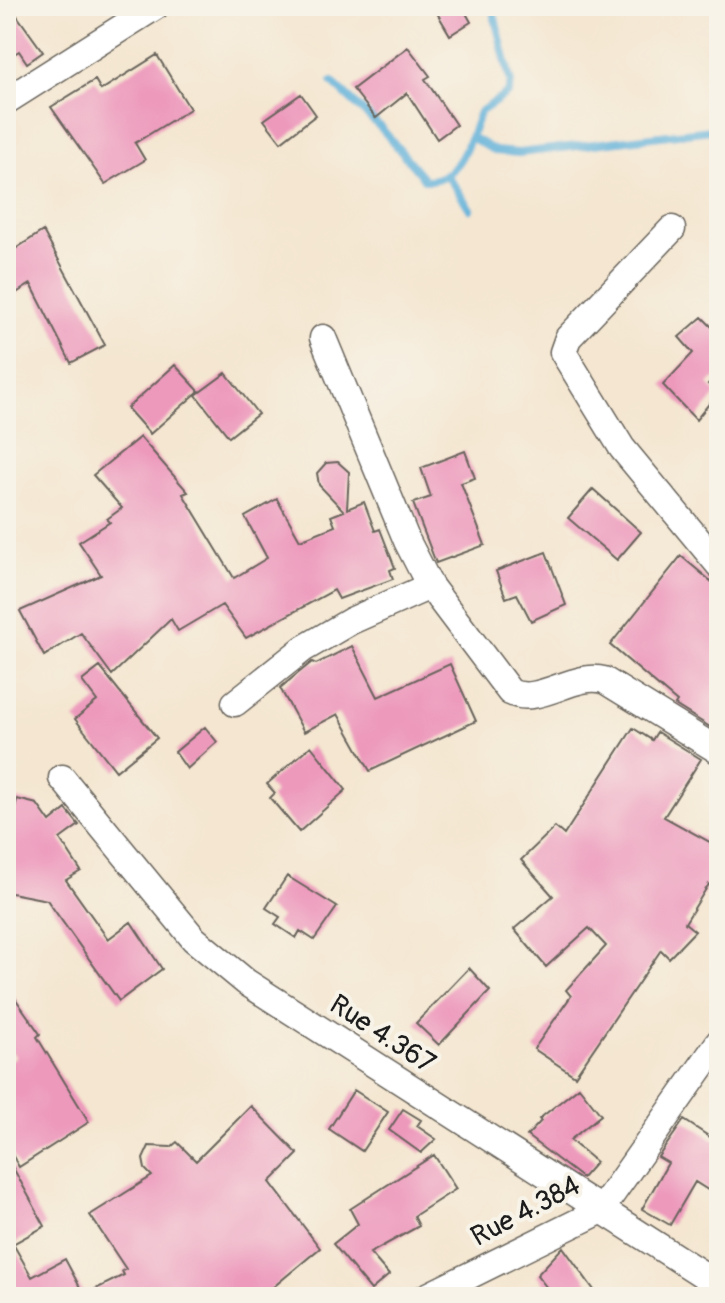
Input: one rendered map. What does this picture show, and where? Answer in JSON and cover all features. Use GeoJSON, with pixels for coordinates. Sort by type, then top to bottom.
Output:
{"type":"FeatureCollection","features":[{"type":"Feature","properties":{"kind":"street"},"geometry":{"type":"LineString","coordinates":[[6,101],[156,6]]}},
{"type":"Feature","properties":{"kind":"street"},"geometry":{"type":"LineString","coordinates":[[672,229],[568,338],[563,352],[622,448],[719,565]]}},
{"type":"Feature","properties":{"kind":"street"},"geometry":{"type":"LineString","coordinates":[[323,338],[407,541],[430,586],[510,692],[519,697],[585,678],[604,680],[719,751]]}},
{"type":"Feature","properties":{"kind":"street"},"geometry":{"type":"LineString","coordinates":[[235,703],[303,649],[351,621],[430,586]]}},
{"type":"Feature","properties":{"kind":"street","name":"Rue 4.367"},"geometry":{"type":"LineString","coordinates":[[62,778],[194,939],[246,982],[719,1285]]}},
{"type":"Feature","properties":{"kind":"street","name":"Rue 4.384"},"geometry":{"type":"LineString","coordinates":[[426,1297],[600,1211],[719,1042]]}},
{"type":"Feature","properties":{"kind":"building"},"geometry":{"type":"Polygon","coordinates":[[[6,6],[10,6],[43,52],[27,63],[19,51],[6,59],[6,6]]]}},
{"type":"Feature","properties":{"kind":"building"},"geometry":{"type":"Polygon","coordinates":[[[433,6],[462,6],[471,22],[450,35],[433,6]]]}},
{"type":"Feature","properties":{"kind":"building"},"geometry":{"type":"Polygon","coordinates":[[[408,47],[430,76],[425,79],[456,125],[437,139],[407,93],[376,118],[353,89],[408,47]]]}},
{"type":"Feature","properties":{"kind":"building"},"geometry":{"type":"Polygon","coordinates":[[[157,55],[190,109],[135,143],[145,160],[105,184],[51,107],[95,80],[101,90],[157,55]]]}},
{"type":"Feature","properties":{"kind":"building"},"geometry":{"type":"Polygon","coordinates":[[[301,94],[316,115],[281,142],[264,120],[301,94]]]}},
{"type":"Feature","properties":{"kind":"building"},"geometry":{"type":"Polygon","coordinates":[[[43,231],[105,345],[71,363],[31,284],[13,295],[6,284],[6,255],[43,231]]]}},
{"type":"Feature","properties":{"kind":"building"},"geometry":{"type":"Polygon","coordinates":[[[702,317],[719,334],[719,374],[708,384],[717,394],[696,420],[663,385],[693,353],[679,337],[702,317]]]}},
{"type":"Feature","properties":{"kind":"building"},"geometry":{"type":"Polygon","coordinates":[[[175,365],[199,391],[150,434],[127,408],[175,365]]]}},
{"type":"Feature","properties":{"kind":"building"},"geometry":{"type":"Polygon","coordinates":[[[226,373],[258,414],[229,437],[196,395],[226,373]]]}},
{"type":"Feature","properties":{"kind":"building"},"geometry":{"type":"Polygon","coordinates":[[[140,437],[188,492],[183,494],[234,578],[267,558],[245,517],[277,499],[300,540],[335,526],[331,516],[344,511],[319,485],[317,473],[326,463],[338,462],[349,472],[347,509],[364,502],[375,531],[380,529],[395,568],[390,570],[393,579],[339,599],[334,590],[246,638],[222,605],[178,631],[171,619],[112,675],[81,633],[44,656],[20,611],[101,575],[79,542],[110,522],[107,519],[122,508],[93,475],[140,437]]]}},
{"type":"Feature","properties":{"kind":"building"},"geometry":{"type":"Polygon","coordinates":[[[465,451],[475,478],[461,483],[485,545],[436,563],[413,503],[431,497],[421,468],[465,451]]]}},
{"type":"Feature","properties":{"kind":"building"},"geometry":{"type":"Polygon","coordinates":[[[593,489],[641,532],[617,560],[568,518],[593,489]]]}},
{"type":"Feature","properties":{"kind":"building"},"geometry":{"type":"Polygon","coordinates":[[[546,552],[566,605],[531,621],[517,594],[506,598],[496,571],[546,552]]]}},
{"type":"Feature","properties":{"kind":"building"},"geometry":{"type":"Polygon","coordinates":[[[681,556],[719,588],[718,732],[675,705],[677,702],[610,645],[681,556]]]}},
{"type":"Feature","properties":{"kind":"building"},"geometry":{"type":"Polygon","coordinates":[[[352,646],[378,697],[450,664],[476,721],[370,771],[338,714],[304,732],[280,688],[312,662],[316,664],[352,646]]]}},
{"type":"Feature","properties":{"kind":"building"},"geometry":{"type":"Polygon","coordinates":[[[100,667],[157,738],[116,771],[75,719],[97,701],[82,681],[100,667]]]}},
{"type":"Feature","properties":{"kind":"building"},"geometry":{"type":"Polygon","coordinates":[[[205,727],[217,742],[187,769],[175,752],[205,727]]]}},
{"type":"Feature","properties":{"kind":"building"},"geometry":{"type":"Polygon","coordinates":[[[633,728],[652,740],[657,732],[701,759],[664,817],[719,847],[719,890],[709,884],[685,923],[695,931],[669,958],[661,950],[575,1076],[534,1049],[571,996],[566,990],[606,946],[589,928],[546,967],[514,929],[553,896],[521,860],[555,827],[564,835],[633,728]]]}},
{"type":"Feature","properties":{"kind":"building"},"geometry":{"type":"Polygon","coordinates":[[[311,746],[346,790],[299,832],[270,798],[275,793],[267,784],[311,746]]]}},
{"type":"Feature","properties":{"kind":"building"},"geometry":{"type":"Polygon","coordinates":[[[17,799],[37,804],[50,822],[66,809],[79,825],[60,839],[81,871],[66,880],[108,939],[131,922],[162,969],[119,1001],[47,900],[6,892],[6,807],[15,809],[17,799]]]}},
{"type":"Feature","properties":{"kind":"building"},"geometry":{"type":"Polygon","coordinates":[[[287,876],[337,907],[314,940],[300,931],[296,938],[275,924],[280,917],[266,908],[287,876]]]}},
{"type":"Feature","properties":{"kind":"building"},"geometry":{"type":"Polygon","coordinates":[[[469,968],[490,991],[439,1045],[416,1023],[469,968]]]}},
{"type":"Feature","properties":{"kind":"building"},"geometry":{"type":"Polygon","coordinates":[[[6,985],[40,1034],[37,1037],[89,1122],[19,1167],[6,1144],[6,1063],[16,1057],[6,1045],[6,985]]]}},
{"type":"Feature","properties":{"kind":"building"},"geometry":{"type":"Polygon","coordinates":[[[579,1087],[601,1115],[570,1140],[596,1162],[582,1178],[527,1136],[541,1121],[539,1119],[579,1087]]]}},
{"type":"Feature","properties":{"kind":"building"},"geometry":{"type":"Polygon","coordinates":[[[354,1090],[388,1112],[362,1151],[329,1129],[354,1090]]]}},
{"type":"Feature","properties":{"kind":"building"},"geometry":{"type":"Polygon","coordinates":[[[251,1106],[298,1154],[270,1182],[320,1248],[271,1289],[277,1297],[6,1297],[6,1155],[45,1226],[13,1244],[32,1277],[65,1259],[84,1295],[124,1275],[122,1271],[126,1269],[90,1215],[152,1176],[145,1169],[143,1159],[149,1146],[171,1147],[177,1142],[196,1161],[251,1106]]]}},
{"type":"Feature","properties":{"kind":"building"},"geometry":{"type":"Polygon","coordinates":[[[403,1109],[421,1120],[417,1126],[436,1139],[421,1153],[389,1130],[403,1109]]]}},
{"type":"Feature","properties":{"kind":"building"},"geometry":{"type":"Polygon","coordinates":[[[684,1120],[719,1143],[719,1197],[695,1182],[670,1225],[642,1209],[668,1163],[658,1157],[684,1120]]]}},
{"type":"Feature","properties":{"kind":"building"},"geometry":{"type":"Polygon","coordinates":[[[434,1155],[456,1189],[414,1216],[419,1226],[370,1253],[389,1275],[371,1290],[333,1244],[358,1224],[350,1209],[434,1155]]]}},
{"type":"Feature","properties":{"kind":"building"},"geometry":{"type":"Polygon","coordinates":[[[563,1247],[599,1297],[554,1297],[537,1275],[563,1247]]]}},
{"type":"Feature","properties":{"kind":"waterway"},"geometry":{"type":"LineString","coordinates":[[332,82],[382,129],[425,180],[437,179],[447,174],[462,156],[480,112],[508,93],[511,83],[492,6]]}},
{"type":"Feature","properties":{"kind":"waterway"},"geometry":{"type":"LineString","coordinates":[[473,138],[495,151],[519,153],[719,129]]}},
{"type":"Feature","properties":{"kind":"waterway"},"geometry":{"type":"LineString","coordinates":[[447,175],[470,209]]}},
{"type":"Feature","properties":{"kind":"waterway"},"geometry":{"type":"LineString","coordinates":[[162,924],[184,953]]}}]}
